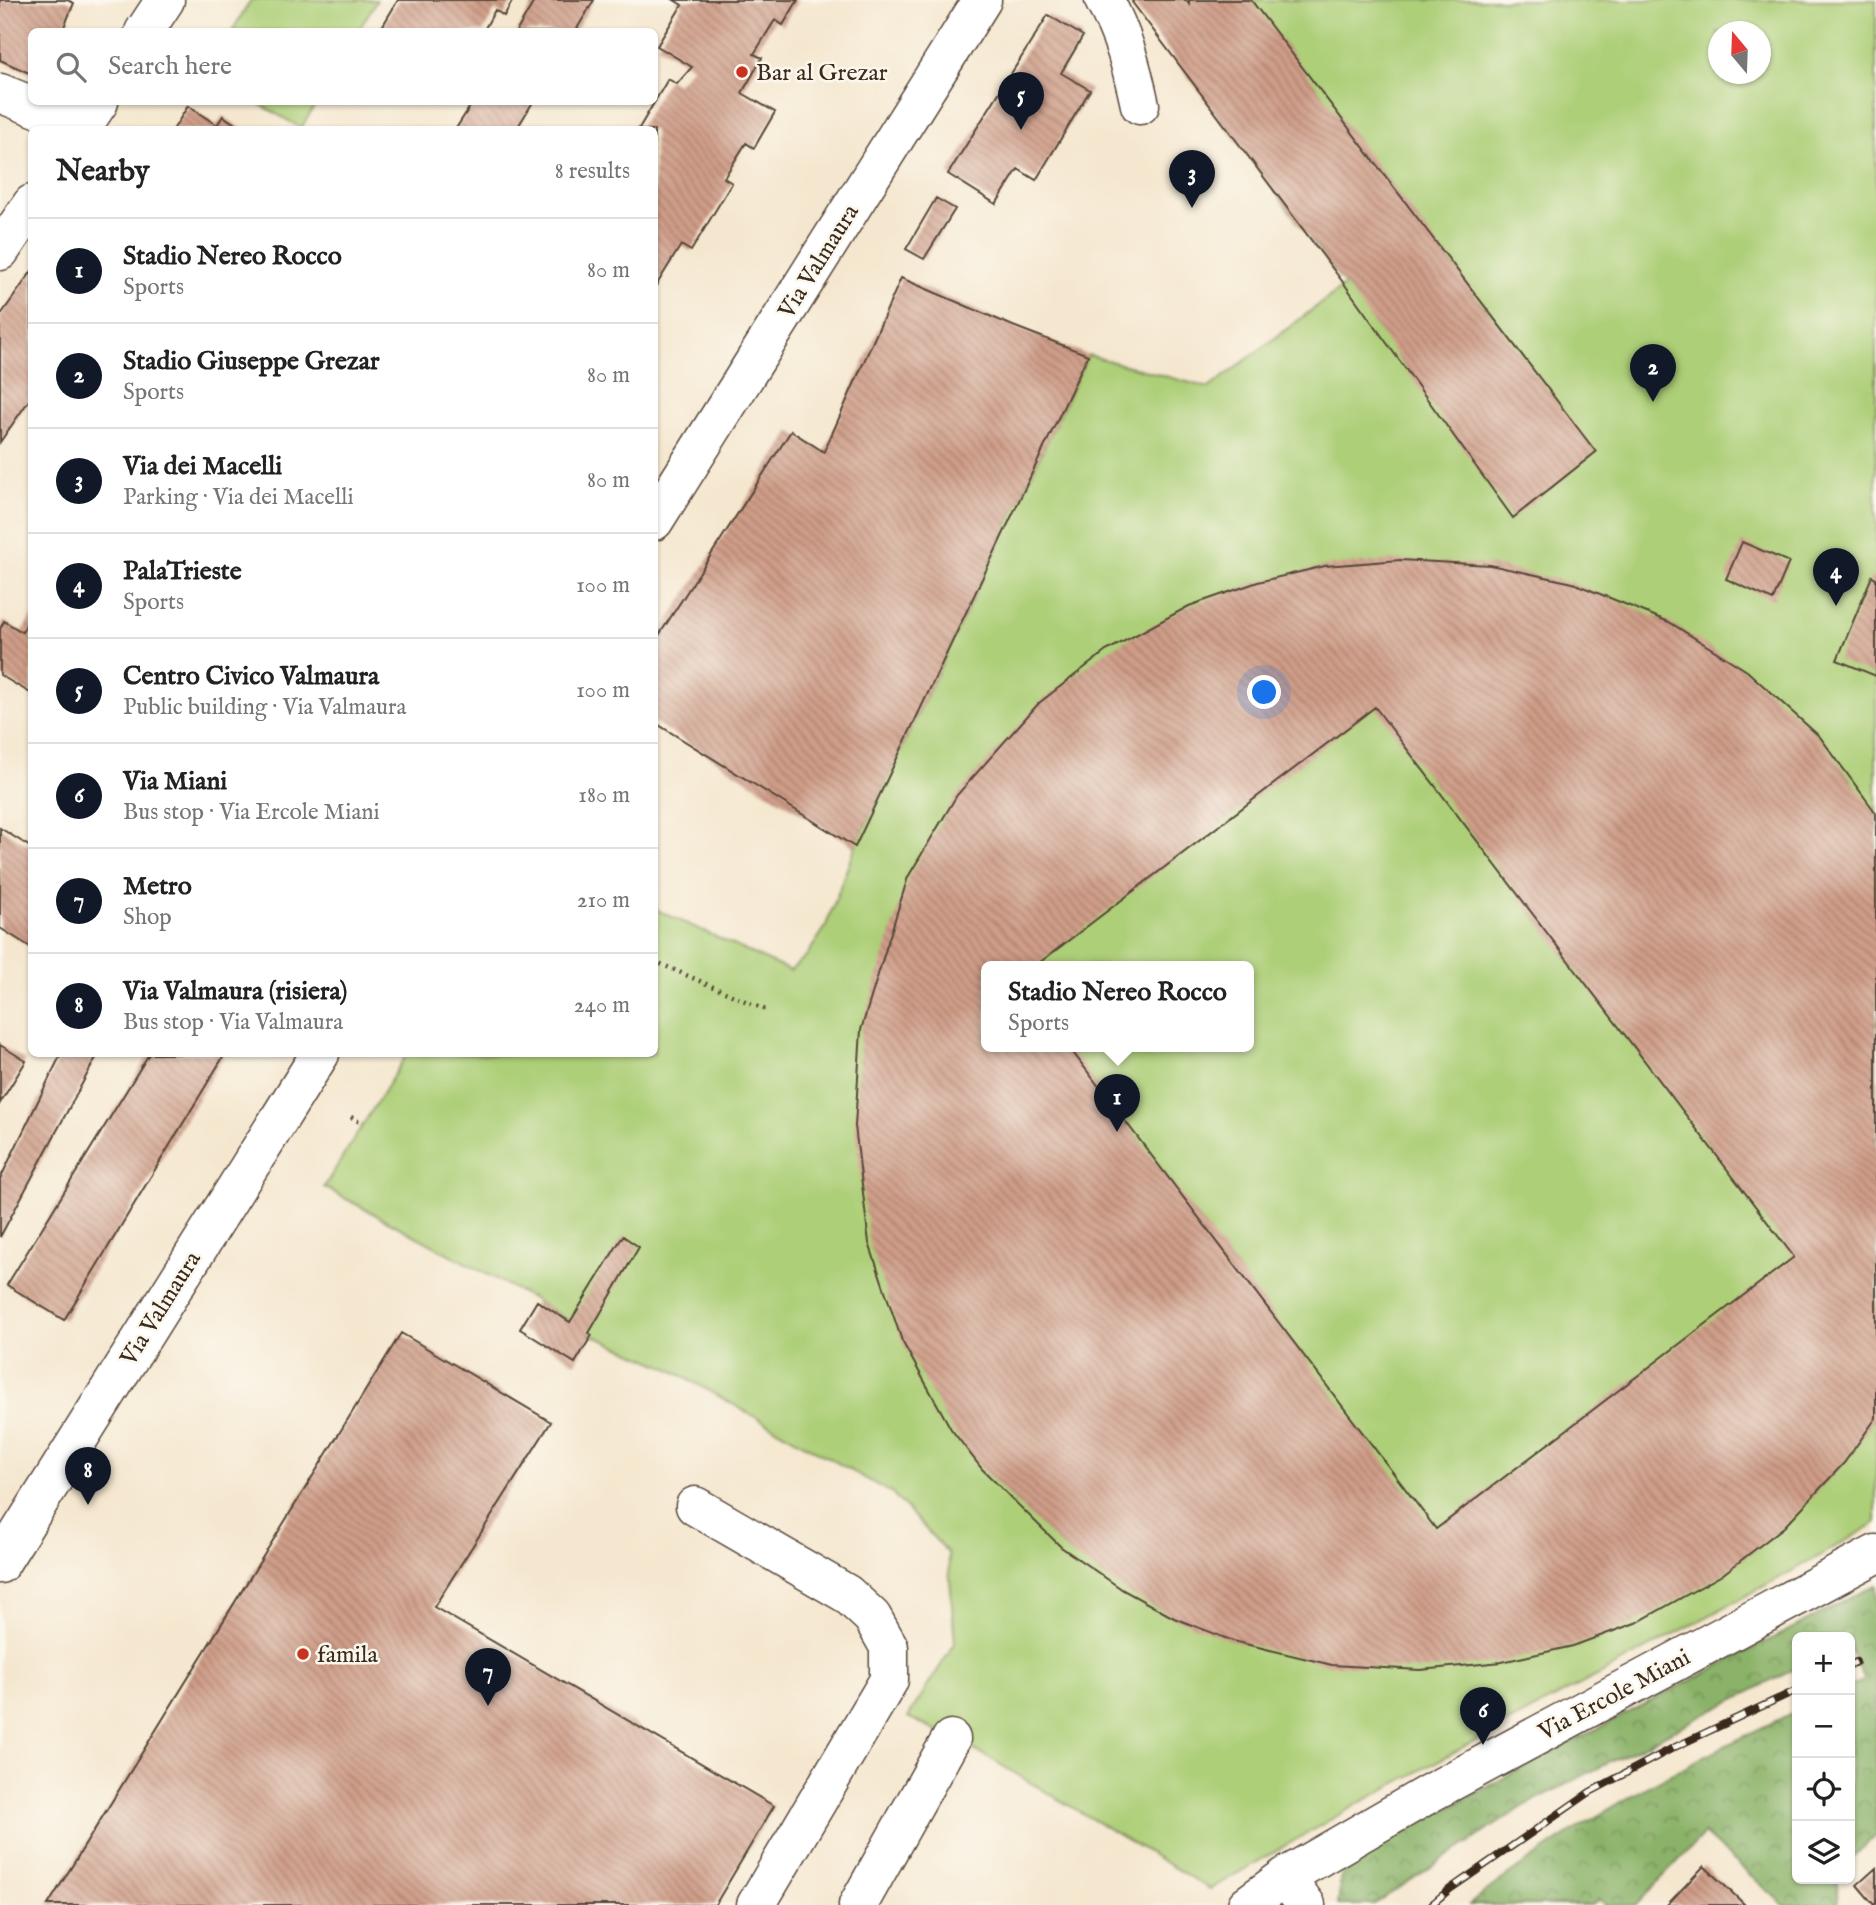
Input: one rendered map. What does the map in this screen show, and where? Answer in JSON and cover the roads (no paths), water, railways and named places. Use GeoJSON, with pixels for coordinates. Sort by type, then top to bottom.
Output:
{"type":"FeatureCollection","features":[{"type":"Feature","properties":{"kind":"main road"},"geometry":{"type":"LineString","coordinates":[[147,28],[165,0]]}},
{"type":"Feature","properties":{"kind":"main road","name":"Via Valmaura"},"geometry":{"type":"LineString","coordinates":[[658,515],[982,0]]}},
{"type":"Feature","properties":{"kind":"main road"},"geometry":{"type":"LineString","coordinates":[[1104,0],[1119,28],[1140,105]]}},
{"type":"Feature","properties":{"kind":"main road"},"geometry":{"type":"LineString","coordinates":[[0,93],[28,101]]}},
{"type":"Feature","properties":{"kind":"main road"},"geometry":{"type":"LineString","coordinates":[[40,105],[87,119]]}},
{"type":"Feature","properties":{"kind":"main road"},"geometry":{"type":"LineString","coordinates":[[0,251],[28,210]]}},
{"type":"Feature","properties":{"kind":"main road","name":"Via Valmaura"},"geometry":{"type":"LineString","coordinates":[[0,1564],[318,1057]]}},
{"type":"Feature","properties":{"kind":"main road"},"geometry":{"type":"LineString","coordinates":[[695,1506],[847,1594],[872,1616],[889,1647],[889,1680],[756,1905]]}},
{"type":"Feature","properties":{"kind":"main road","name":"Via Ercole Miani"},"geometry":{"type":"LineString","coordinates":[[1247,1905],[1295,1891],[1430,1793],[1876,1554]]}},
{"type":"Feature","properties":{"kind":"main road"},"geometry":{"type":"LineString","coordinates":[[858,1905],[951,1739]]}},
{"type":"Feature","properties":{"kind":"railway"},"geometry":{"type":"LineString","coordinates":[[1431,1905],[1590,1792],[1675,1747],[1792,1692]]}},
{"type":"Feature","properties":{"kind":"place","name":"Bar al Grezar"},"geometry":{"type":"Point","coordinates":[742,72]}},
{"type":"Feature","properties":{"kind":"place","name":"Centro Civico Valmaura"},"geometry":{"type":"Point","coordinates":[1021,130]}},
{"type":"Feature","properties":{"kind":"place","name":"Via dei Macelli"},"geometry":{"type":"Point","coordinates":[1192,208]}},
{"type":"Feature","properties":{"kind":"place","name":"Stadio Giuseppe Grezar"},"geometry":{"type":"Point","coordinates":[1653,402]}},
{"type":"Feature","properties":{"kind":"place","name":"PalaTrieste"},"geometry":{"type":"Point","coordinates":[1836,606]}},
{"type":"Feature","properties":{"kind":"place","name":"Stadio Nereo Rocco"},"geometry":{"type":"Point","coordinates":[1117,1132]}},
{"type":"Feature","properties":{"kind":"place","name":"Via Valmaura (risiera)"},"geometry":{"type":"Point","coordinates":[88,1505]}},
{"type":"Feature","properties":{"kind":"place","name":"famila"},"geometry":{"type":"Point","coordinates":[303,1654]}},
{"type":"Feature","properties":{"kind":"place","name":"Metro"},"geometry":{"type":"Point","coordinates":[488,1706]}},
{"type":"Feature","properties":{"kind":"place","name":"Via Miani"},"geometry":{"type":"Point","coordinates":[1483,1745]}}]}
